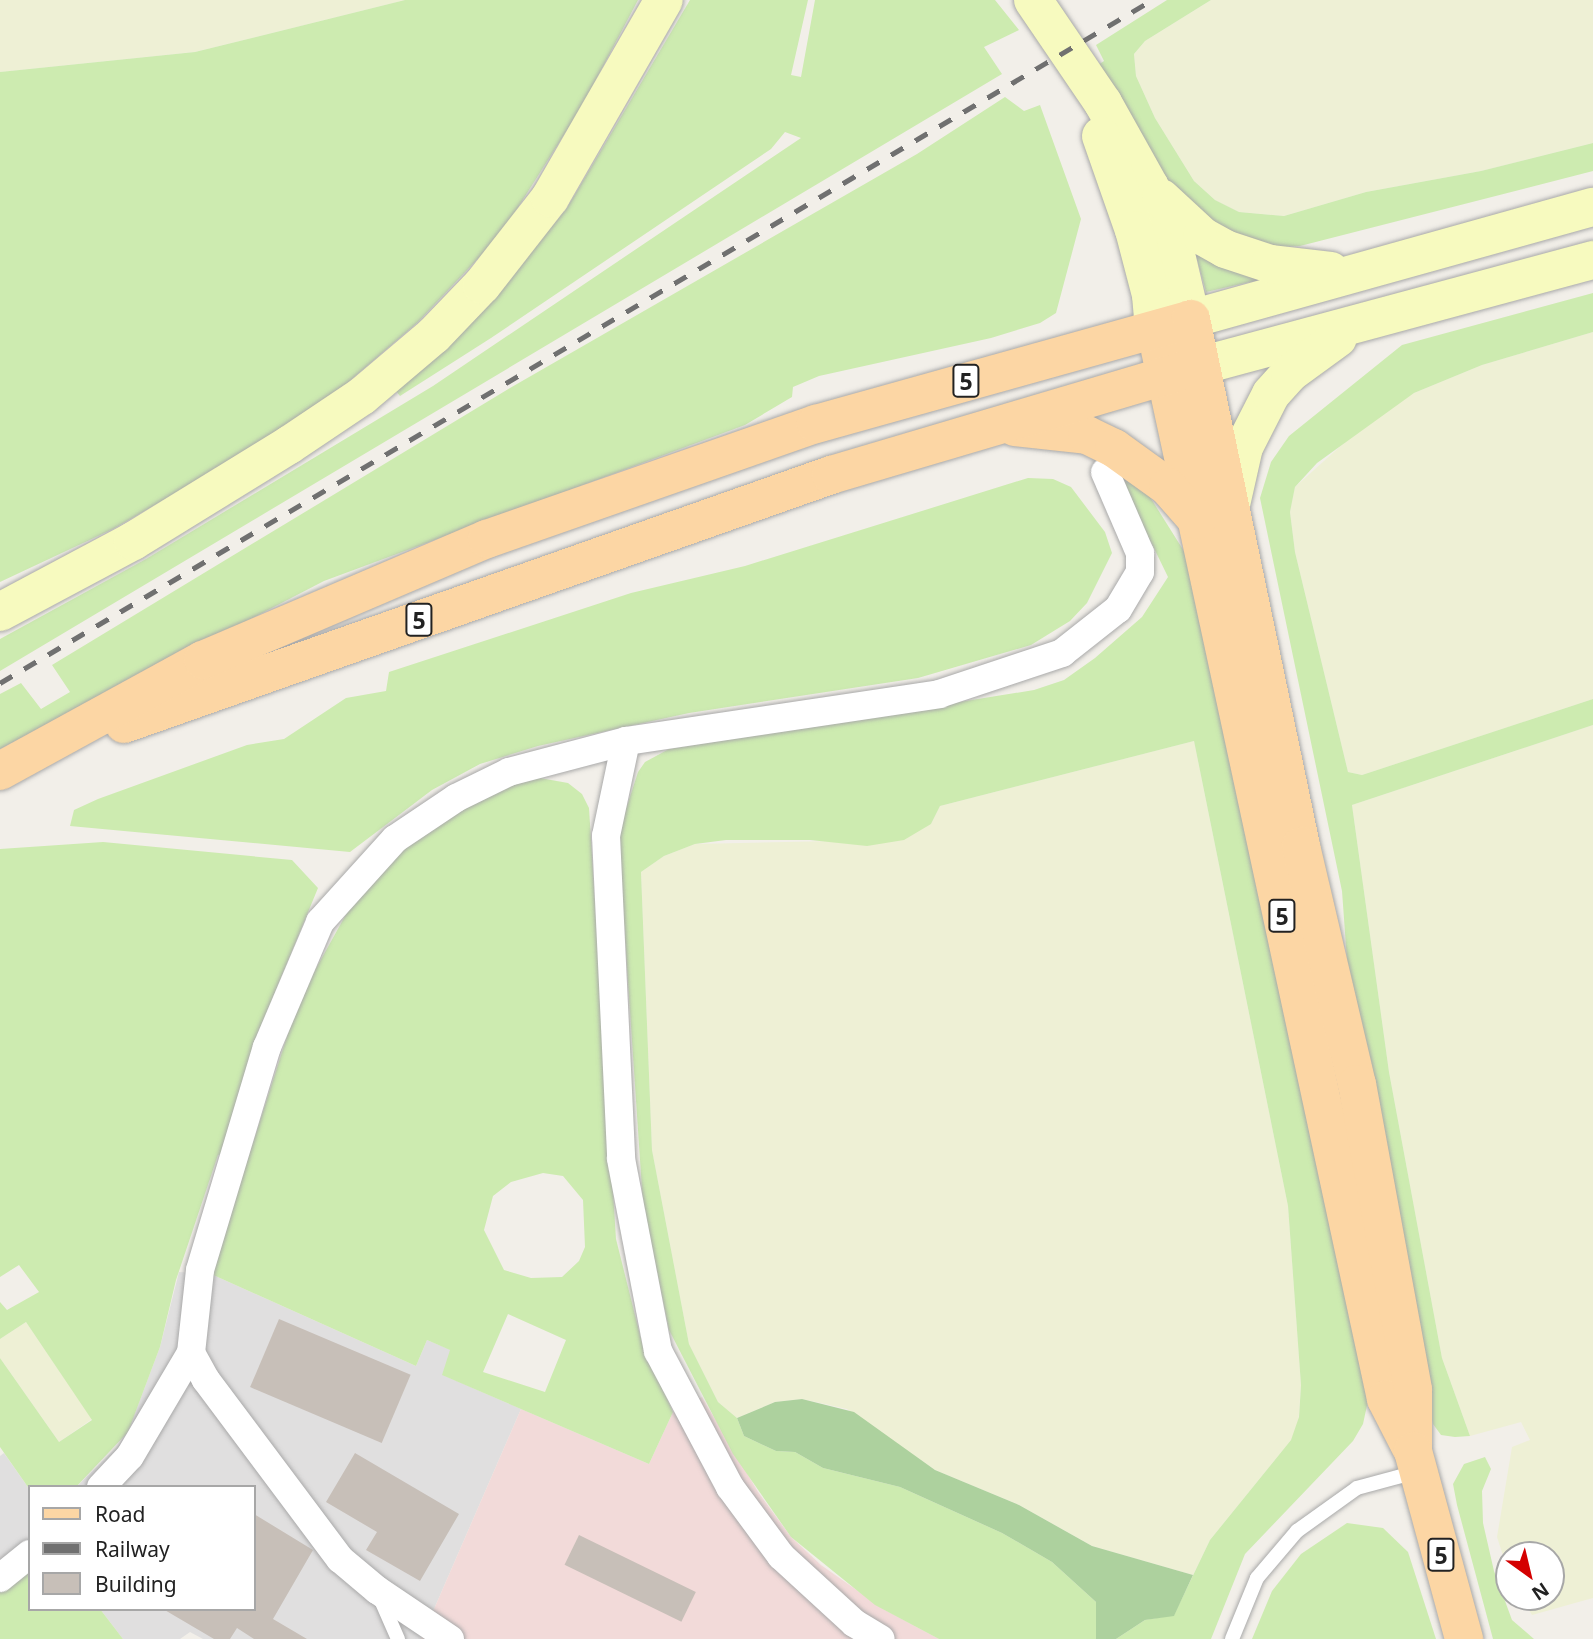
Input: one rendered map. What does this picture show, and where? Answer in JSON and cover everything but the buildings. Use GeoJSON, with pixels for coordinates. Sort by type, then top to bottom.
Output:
{"type":"FeatureCollection","features":[{"type":"Feature","properties":{"kind":"main road","name":"5"},"geometry":{"type":"LineString","coordinates":[[0,771],[203,660],[487,539],[816,424],[1154,327],[1191,319],[1183,370],[1386,1399],[1415,1461],[1464,1639]]}},
{"type":"Feature","properties":{"kind":"main road"},"geometry":{"type":"LineString","coordinates":[[1154,327],[1183,370]]}},
{"type":"Feature","properties":{"kind":"main road","name":"5"},"geometry":{"type":"LineString","coordinates":[[51,743],[131,722],[805,484],[1183,370]]}},
{"type":"Feature","properties":{"kind":"main road"},"geometry":{"type":"LineString","coordinates":[[996,426],[1054,429],[1087,435],[1114,447],[1213,514]]}},
{"type":"Feature","properties":{"kind":"street"},"geometry":{"type":"LineString","coordinates":[[0,612],[214,493],[362,396],[424,344],[482,285],[550,198],[664,0]]}},
{"type":"Feature","properties":{"kind":"street"},"geometry":{"type":"LineString","coordinates":[[1033,0],[1075,61],[1150,187],[1175,250],[1191,319],[1351,272],[1593,207]]}},
{"type":"Feature","properties":{"kind":"street"},"geometry":{"type":"LineString","coordinates":[[1075,61],[1134,230],[1151,295],[1154,327]]}},
{"type":"Feature","properties":{"kind":"street"},"geometry":{"type":"LineString","coordinates":[[1150,187],[1202,236],[1224,250],[1270,264],[1351,272]]}},
{"type":"Feature","properties":{"kind":"street"},"geometry":{"type":"LineString","coordinates":[[1183,370],[1593,260]]}},
{"type":"Feature","properties":{"kind":"street"},"geometry":{"type":"LineString","coordinates":[[1213,514],[1271,394],[1320,348],[1363,323]]}},
{"type":"Feature","properties":{"kind":"street"},"geometry":{"type":"LineString","coordinates":[[103,1485],[130,1455],[191,1353],[200,1270],[267,1047],[320,922],[395,839],[456,798],[509,772],[626,741],[939,694],[1062,653],[1118,609],[1140,572],[1140,553],[1105,472]]}},
{"type":"Feature","properties":{"kind":"street"},"geometry":{"type":"LineString","coordinates":[[626,741],[606,836],[621,1159],[658,1351],[730,1487],[781,1556],[854,1623],[881,1639]]}},
{"type":"Feature","properties":{"kind":"street"},"geometry":{"type":"LineString","coordinates":[[191,1353],[308,1520],[340,1559],[377,1590],[450,1639]]}},
{"type":"Feature","properties":{"kind":"street"},"geometry":{"type":"LineString","coordinates":[[0,1578],[28,1556]]}},
{"type":"Feature","properties":{"kind":"lane"},"geometry":{"type":"LineString","coordinates":[[1232,1639],[1257,1578],[1297,1531],[1357,1488],[1415,1461]]}},
{"type":"Feature","properties":{"kind":"lane"},"geometry":{"type":"LineString","coordinates":[[377,1590],[398,1639]]}},
{"type":"Feature","properties":{"kind":"shaded area"},"geometry":{"type":"Polygon","coordinates":[[[179,1272],[211,1274],[416,1366],[427,1340],[451,1350],[443,1375],[521,1409],[421,1639],[203,1639],[190,1632],[180,1639],[123,1639],[102,1611],[256,1611],[256,1485],[78,1485],[119,1445],[135,1413],[160,1347],[179,1272]]]}},
{"type":"Feature","properties":{"kind":"shaded area"},"geometry":{"type":"Polygon","coordinates":[[[702,1397],[758,1492],[791,1537],[821,1565],[885,1610],[939,1639],[421,1639],[521,1409],[649,1464],[673,1412],[702,1397]]]}},
{"type":"Feature","properties":{"kind":"shaded area"},"geometry":{"type":"Polygon","coordinates":[[[4,1453],[28,1487],[28,1568],[0,1590],[0,1456],[4,1453]]]}},
{"type":"Feature","properties":{"kind":"green space"},"geometry":{"type":"Polygon","coordinates":[[[0,0],[405,0],[195,52],[0,72],[0,0]]]}},
{"type":"Feature","properties":{"kind":"green space"},"geometry":{"type":"Polygon","coordinates":[[[405,0],[638,0],[581,108],[515,212],[487,249],[418,322],[346,384],[242,455],[113,529],[0,582],[0,72],[195,52],[405,0]]]}},
{"type":"Feature","properties":{"kind":"green space"},"geometry":{"type":"Polygon","coordinates":[[[690,0],[808,0],[791,75],[801,77],[815,0],[995,0],[1019,30],[984,47],[1002,74],[0,671],[0,639],[146,559],[433,386],[801,138],[785,132],[771,149],[491,338],[400,396],[396,391],[486,307],[567,208],[690,0]]]}},
{"type":"Feature","properties":{"kind":"green space"},"geometry":{"type":"Polygon","coordinates":[[[1167,0],[1211,0],[1145,41],[1134,54],[1136,76],[1155,118],[1194,181],[1215,200],[1239,212],[1284,216],[1366,192],[1481,171],[1593,143],[1593,171],[1300,246],[1266,248],[1238,242],[1174,196],[1095,67],[1104,61],[1096,45],[1167,0]]]}},
{"type":"Feature","properties":{"kind":"green space"},"geometry":{"type":"Polygon","coordinates":[[[1211,0],[1593,0],[1593,143],[1481,171],[1366,192],[1284,216],[1239,212],[1215,200],[1194,181],[1155,118],[1136,76],[1134,54],[1145,41],[1211,0]]]}},
{"type":"Feature","properties":{"kind":"green space"},"geometry":{"type":"Polygon","coordinates":[[[1005,97],[1024,111],[1040,105],[1081,219],[1056,313],[1040,323],[991,338],[819,376],[793,387],[792,397],[745,425],[324,581],[0,749],[0,694],[21,683],[41,709],[70,692],[52,665],[510,388],[917,154],[1005,97]]]}},
{"type":"Feature","properties":{"kind":"green space"},"geometry":{"type":"Polygon","coordinates":[[[1194,248],[1259,280],[1206,292],[1194,248]]]}},
{"type":"Feature","properties":{"kind":"green space"},"geometry":{"type":"Polygon","coordinates":[[[1593,293],[1593,332],[1482,365],[1414,393],[1317,463],[1295,487],[1290,512],[1295,552],[1348,772],[1362,775],[1593,699],[1593,725],[1352,805],[1389,1072],[1442,1358],[1470,1436],[1455,1437],[1441,1435],[1433,1424],[1422,1372],[1350,1002],[1342,891],[1260,498],[1271,462],[1289,436],[1402,345],[1593,293]]]}},
{"type":"Feature","properties":{"kind":"green space"},"geometry":{"type":"Polygon","coordinates":[[[1593,332],[1593,699],[1362,775],[1348,772],[1295,552],[1290,512],[1295,487],[1363,426],[1414,393],[1482,365],[1593,332]]]}},
{"type":"Feature","properties":{"kind":"green space"},"geometry":{"type":"Polygon","coordinates":[[[1127,477],[1145,489],[1187,556],[1371,1387],[1363,1424],[1353,1441],[1245,1554],[1211,1639],[1116,1639],[1145,1620],[1174,1615],[1210,1540],[1291,1440],[1299,1417],[1301,1385],[1288,1206],[1194,741],[940,806],[931,824],[904,840],[867,846],[810,840],[726,840],[695,844],[664,856],[641,872],[652,1150],[689,1344],[718,1402],[737,1418],[744,1436],[776,1451],[795,1452],[823,1468],[900,1487],[1002,1533],[1052,1562],[1096,1602],[1097,1639],[939,1639],[875,1605],[791,1537],[733,1454],[669,1330],[643,1204],[618,834],[638,772],[645,762],[669,749],[1034,690],[1064,680],[1095,658],[1142,617],[1168,577],[1151,542],[1135,524],[1123,481],[1127,477]]]}},
{"type":"Feature","properties":{"kind":"green space"},"geometry":{"type":"Polygon","coordinates":[[[1028,478],[1053,479],[1071,487],[1105,532],[1112,553],[1087,603],[1070,621],[1031,645],[918,678],[689,713],[538,746],[480,764],[432,790],[350,852],[70,826],[74,810],[98,799],[247,745],[284,739],[346,698],[386,691],[389,672],[631,593],[745,566],[1028,478]]]}},
{"type":"Feature","properties":{"kind":"green space"},"geometry":{"type":"Polygon","coordinates":[[[1593,725],[1593,1598],[1565,1606],[1565,1541],[1498,1541],[1512,1447],[1530,1440],[1521,1422],[1470,1436],[1442,1358],[1389,1072],[1352,805],[1593,725]]]}},
{"type":"Feature","properties":{"kind":"green space"},"geometry":{"type":"Polygon","coordinates":[[[1194,741],[1288,1206],[1301,1385],[1298,1427],[1291,1440],[1210,1540],[1193,1575],[1092,1546],[1019,1505],[935,1470],[847,1409],[802,1399],[775,1402],[737,1418],[718,1402],[689,1344],[652,1150],[641,872],[664,856],[695,844],[833,841],[931,824],[940,806],[1194,741]]]}},
{"type":"Feature","properties":{"kind":"green space"},"geometry":{"type":"Polygon","coordinates":[[[540,778],[568,783],[582,794],[589,808],[616,1239],[642,1343],[673,1412],[649,1464],[442,1375],[450,1350],[427,1340],[416,1366],[211,1274],[299,999],[349,909],[395,856],[437,822],[501,786],[540,778]],[[543,1173],[511,1182],[493,1196],[484,1230],[504,1270],[531,1278],[562,1277],[579,1261],[585,1247],[583,1200],[563,1176],[543,1173]],[[508,1314],[483,1372],[545,1392],[566,1340],[508,1314]]]}},
{"type":"Feature","properties":{"kind":"green space"},"geometry":{"type":"Polygon","coordinates":[[[103,842],[292,860],[318,888],[259,1031],[225,1152],[218,1155],[176,1280],[160,1347],[128,1432],[78,1485],[28,1485],[28,1487],[0,1447],[0,1358],[59,1442],[92,1420],[26,1322],[0,1339],[0,1302],[7,1310],[39,1292],[19,1265],[0,1277],[0,849],[103,842]]]}},
{"type":"Feature","properties":{"kind":"green space"},"geometry":{"type":"Polygon","coordinates":[[[26,1322],[92,1419],[59,1442],[0,1358],[0,1339],[26,1322]]]}},
{"type":"Feature","properties":{"kind":"green space"},"geometry":{"type":"Polygon","coordinates":[[[802,1399],[854,1412],[935,1470],[1019,1505],[1092,1546],[1193,1575],[1174,1616],[1145,1620],[1116,1639],[1096,1639],[1096,1602],[1052,1562],[1002,1533],[900,1487],[823,1468],[795,1452],[776,1451],[744,1436],[737,1418],[775,1402],[802,1399]]]}},
{"type":"Feature","properties":{"kind":"green space"},"geometry":{"type":"Polygon","coordinates":[[[1485,1457],[1491,1469],[1482,1491],[1483,1523],[1495,1574],[1495,1611],[1509,1611],[1512,1620],[1534,1639],[1493,1639],[1453,1484],[1464,1464],[1485,1457]]]}},
{"type":"Feature","properties":{"kind":"green space"},"geometry":{"type":"Polygon","coordinates":[[[1347,1523],[1383,1528],[1408,1552],[1436,1639],[1252,1639],[1272,1591],[1301,1554],[1347,1523]]]}},
{"type":"Feature","properties":{"kind":"green space"},"geometry":{"type":"Polygon","coordinates":[[[28,1568],[28,1611],[102,1611],[123,1639],[0,1639],[0,1590],[28,1568]]]}},
{"type":"Feature","properties":{"kind":"green space"},"geometry":{"type":"Polygon","coordinates":[[[1530,1611],[1546,1611],[1532,1615],[1530,1611]]]}},
{"type":"Feature","properties":{"kind":"railway"},"geometry":{"type":"LineString","coordinates":[[0,683],[1152,0]]}}]}
